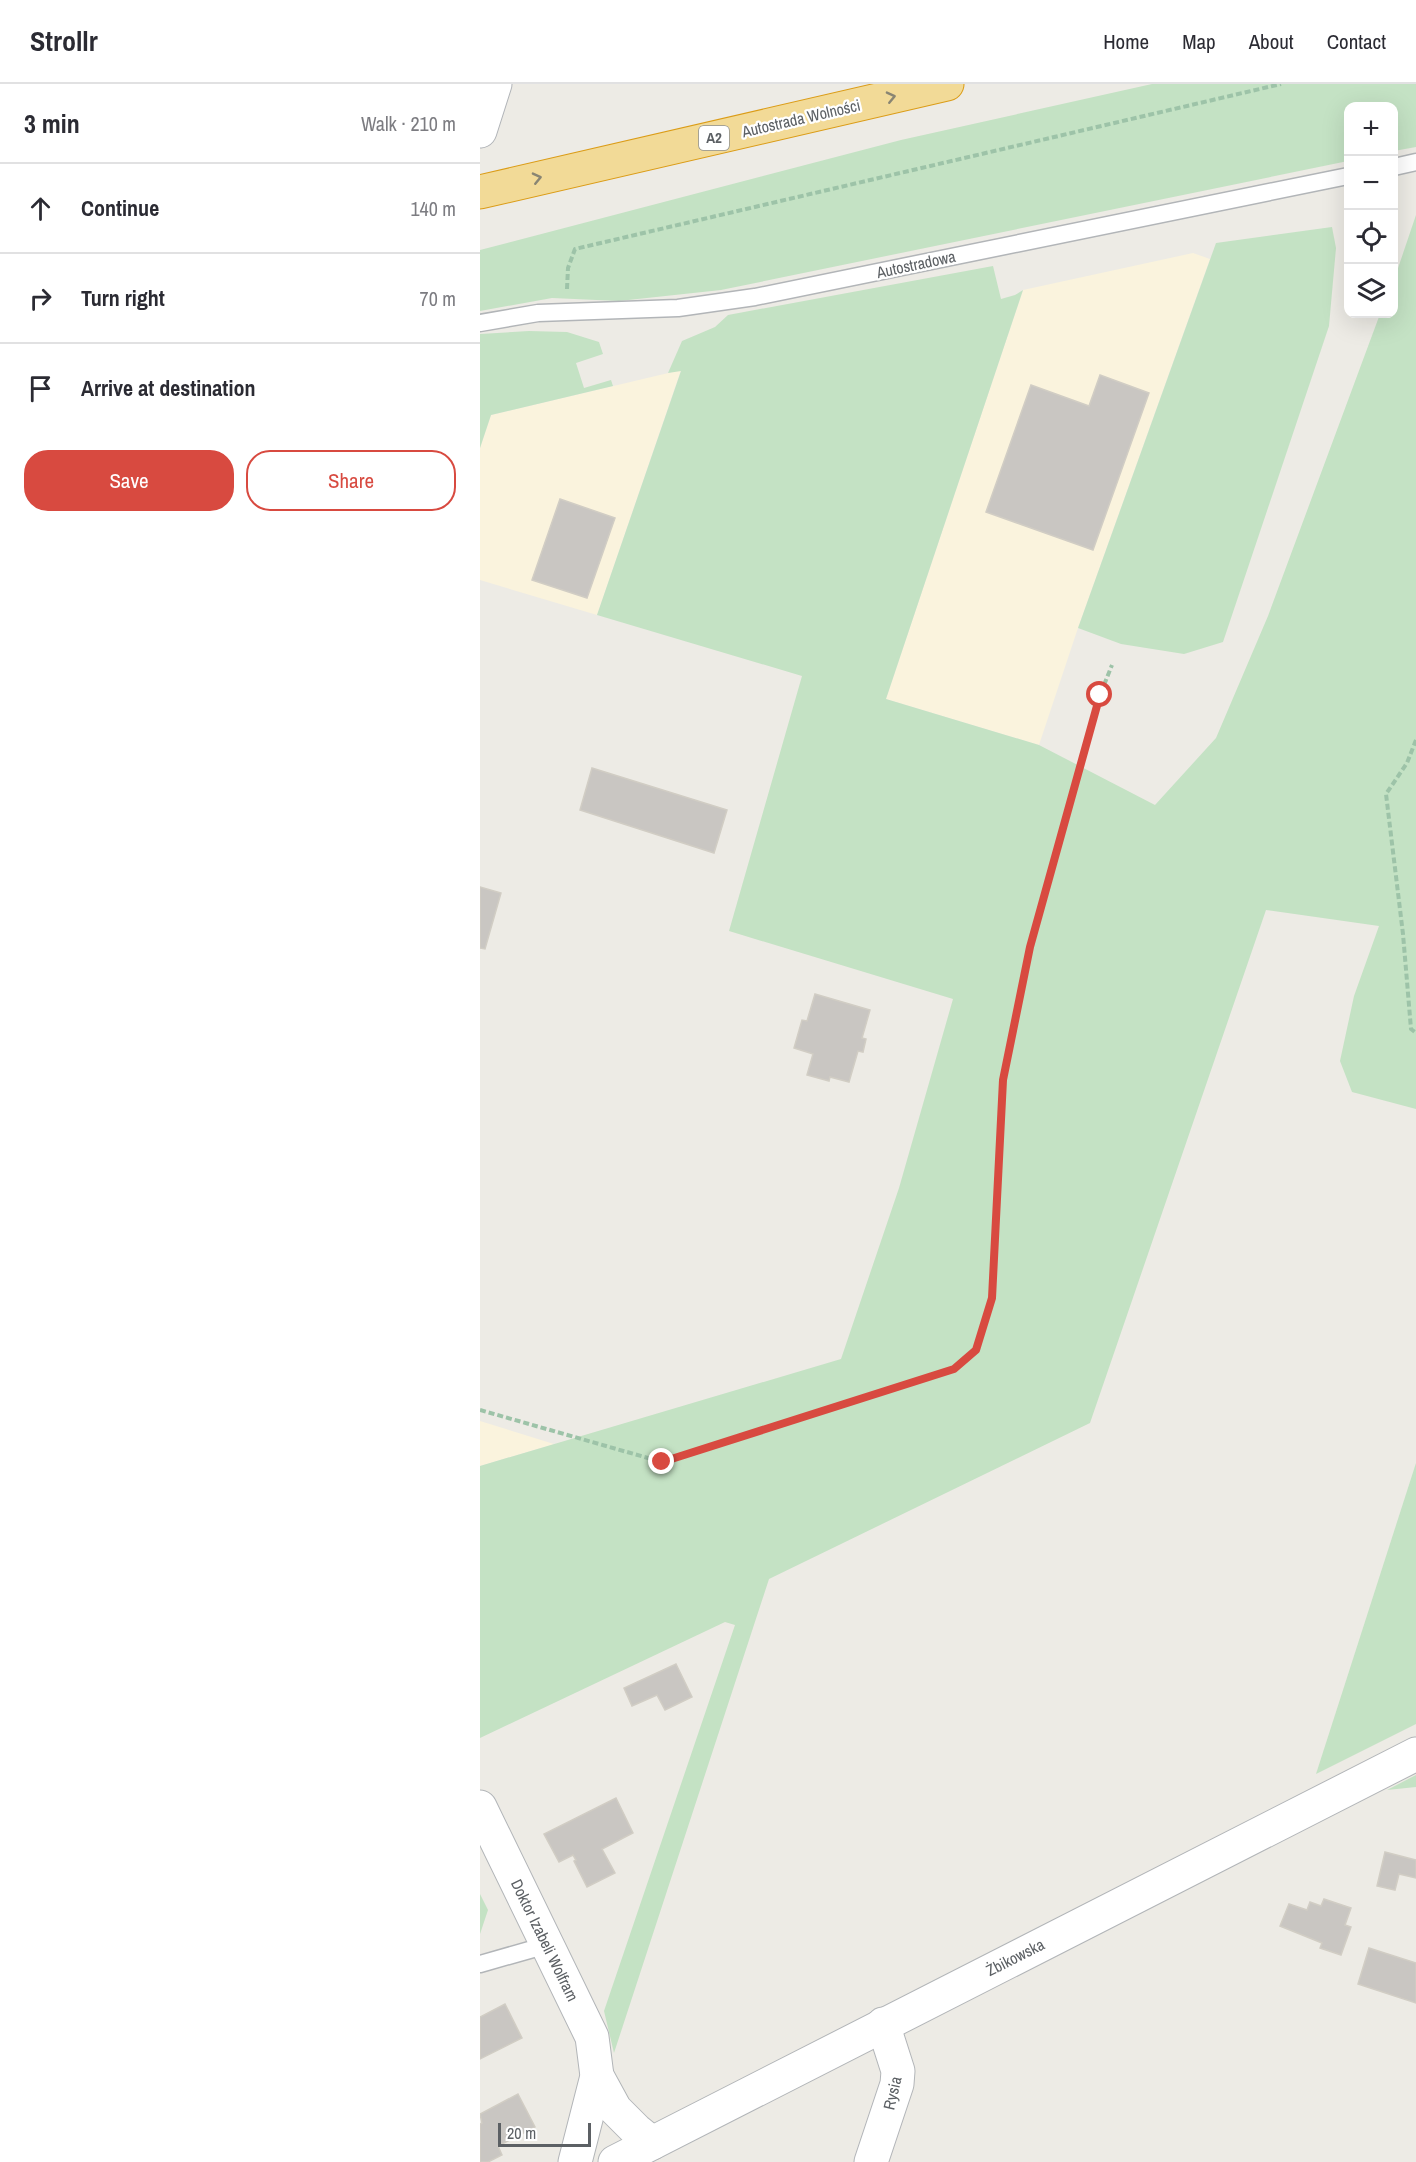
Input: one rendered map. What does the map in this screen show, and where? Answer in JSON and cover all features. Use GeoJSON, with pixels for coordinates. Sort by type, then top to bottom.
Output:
{"type":"FeatureCollection","features":[{"type":"Feature","properties":{"kind":"highway","name":"Autostrada Wolności"},"geometry":{"type":"LineString","coordinates":[[480,192],[947,84]]}},
{"type":"Feature","properties":{"kind":"street"},"geometry":{"type":"LineString","coordinates":[[480,130],[495,84]]}},
{"type":"Feature","properties":{"kind":"street","name":"Żbikowska"},"geometry":{"type":"LineString","coordinates":[[615,2162],[1416,1754]]}},
{"type":"Feature","properties":{"kind":"street","name":"Doktor Izabeli Wolfram"},"geometry":{"type":"LineString","coordinates":[[480,1808],[592,2037],[597,2076],[615,2109],[652,2143]]}},
{"type":"Feature","properties":{"kind":"street","name":"Rysia"},"geometry":{"type":"LineString","coordinates":[[871,2162],[898,2078],[898,2071],[883,2024]]}},
{"type":"Feature","properties":{"kind":"street","name":"Doktor Izabeli Wolfram"},"geometry":{"type":"LineString","coordinates":[[575,2162],[597,2076]]}},
{"type":"Feature","properties":{"kind":"lane"},"geometry":{"type":"LineString","coordinates":[[1398,166],[1416,162]]}},
{"type":"Feature","properties":{"kind":"lane","name":"Autostradowa"},"geometry":{"type":"LineString","coordinates":[[480,322],[538,313],[678,308],[755,297],[1344,177]]}},
{"type":"Feature","properties":{"kind":"lane"},"geometry":{"type":"LineString","coordinates":[[480,1965],[547,1945]]}},
{"type":"Feature","properties":{"kind":"path"},"geometry":{"type":"LineString","coordinates":[[567,284],[568,268],[575,249],[1281,84]]}},
{"type":"Feature","properties":{"kind":"path"},"geometry":{"type":"LineString","coordinates":[[480,1410],[662,1462],[954,1369],[976,1350],[992,1298],[1003,1080],[1030,947],[1100,695],[1112,665]]}},
{"type":"Feature","properties":{"kind":"path"},"geometry":{"type":"LineString","coordinates":[[1416,740],[1407,763],[1386,794],[1403,934],[1411,1029],[1416,1034]]}},
{"type":"Feature","properties":{"kind":"shaded area"},"geometry":{"type":"Polygon","coordinates":[[[1193,253],[1210,259],[1078,628],[1039,745],[886,699],[1023,290],[1193,253]]]}},
{"type":"Feature","properties":{"kind":"shaded area"},"geometry":{"type":"Polygon","coordinates":[[[681,370],[597,615],[480,580],[480,448],[491,415],[681,370]]]}},
{"type":"Feature","properties":{"kind":"shaded area"},"geometry":{"type":"Polygon","coordinates":[[[480,1421],[554,1444],[480,1466],[480,1421]]]}},
{"type":"Feature","properties":{"kind":"green space"},"geometry":{"type":"Polygon","coordinates":[[[1152,84],[1416,84],[1416,147],[1398,150],[1398,102],[1344,102],[1344,162],[721,290],[619,301],[552,298],[480,311],[480,250],[901,140],[1152,84]]]}},
{"type":"Feature","properties":{"kind":"green space"},"geometry":{"type":"Polygon","coordinates":[[[1416,215],[1416,1109],[1352,1092],[1340,1061],[1354,996],[1379,926],[1266,910],[1090,1423],[769,1579],[614,2053],[604,2011],[735,1625],[725,1622],[480,1738],[480,1466],[841,1359],[899,1188],[953,999],[729,931],[802,676],[597,615],[681,371],[668,373],[682,341],[715,327],[728,315],[993,266],[1001,299],[1023,290],[886,699],[1039,745],[1155,805],[1216,738],[1268,616],[1379,318],[1398,318],[1398,268],[1416,215]]]}},
{"type":"Feature","properties":{"kind":"green space"},"geometry":{"type":"Polygon","coordinates":[[[1332,227],[1336,248],[1329,326],[1223,642],[1184,654],[1121,644],[1078,628],[1216,243],[1332,227]]]}},
{"type":"Feature","properties":{"kind":"green space"},"geometry":{"type":"Polygon","coordinates":[[[529,331],[567,332],[599,342],[603,354],[576,363],[584,388],[611,380],[613,386],[491,415],[480,448],[480,334],[529,331]]]}},
{"type":"Feature","properties":{"kind":"green space"},"geometry":{"type":"Polygon","coordinates":[[[1416,1463],[1416,1724],[1316,1774],[1416,1463]]]}},
{"type":"Feature","properties":{"kind":"green space"},"geometry":{"type":"Polygon","coordinates":[[[1416,1775],[1416,1787],[1387,1790],[1416,1775]]]}},
{"type":"Feature","properties":{"kind":"green space"},"geometry":{"type":"Polygon","coordinates":[[[480,1894],[488,1910],[480,1934],[480,1894]]]}},
{"type":"Feature","properties":{"kind":"building"},"geometry":{"type":"Polygon","coordinates":[[[1100,375],[1149,393],[1093,550],[986,512],[1031,385],[1089,406],[1100,375]]]}},
{"type":"Feature","properties":{"kind":"building"},"geometry":{"type":"Polygon","coordinates":[[[560,499],[615,518],[587,598],[532,580],[560,499]]]}},
{"type":"Feature","properties":{"kind":"building"},"geometry":{"type":"Polygon","coordinates":[[[592,768],[727,810],[714,853],[580,810],[592,768]]]}},
{"type":"Feature","properties":{"kind":"building"},"geometry":{"type":"Polygon","coordinates":[[[480,887],[501,893],[485,949],[480,948],[480,887]]]}},
{"type":"Feature","properties":{"kind":"building"},"geometry":{"type":"Polygon","coordinates":[[[815,994],[870,1010],[862,1038],[866,1039],[863,1052],[858,1051],[849,1082],[830,1077],[829,1081],[807,1075],[813,1054],[794,1048],[802,1020],[807,1021],[815,994]]]}},
{"type":"Feature","properties":{"kind":"building"},"geometry":{"type":"Polygon","coordinates":[[[676,1664],[692,1697],[665,1710],[657,1695],[632,1706],[624,1688],[676,1664]]]}},
{"type":"Feature","properties":{"kind":"building"},"geometry":{"type":"Polygon","coordinates":[[[616,1798],[633,1833],[602,1849],[615,1873],[587,1887],[573,1855],[559,1862],[544,1834],[616,1798]]]}},
{"type":"Feature","properties":{"kind":"building"},"geometry":{"type":"Polygon","coordinates":[[[1385,1852],[1416,1860],[1416,1878],[1399,1874],[1395,1890],[1377,1886],[1385,1852]]]}},
{"type":"Feature","properties":{"kind":"building"},"geometry":{"type":"Polygon","coordinates":[[[1324,1899],[1351,1908],[1345,1925],[1351,1927],[1341,1955],[1320,1948],[1322,1943],[1280,1926],[1289,1904],[1307,1910],[1310,1902],[1321,1906],[1324,1899]]]}},
{"type":"Feature","properties":{"kind":"building"},"geometry":{"type":"Polygon","coordinates":[[[1369,1948],[1416,1963],[1416,2003],[1358,1984],[1369,1948]]]}},
{"type":"Feature","properties":{"kind":"building"},"geometry":{"type":"Polygon","coordinates":[[[505,2004],[522,2038],[480,2059],[480,2017],[505,2004]]]}},
{"type":"Feature","properties":{"kind":"building"},"geometry":{"type":"Polygon","coordinates":[[[518,2094],[535,2127],[498,2146],[502,2155],[488,2162],[480,2162],[480,2124],[482,2123],[480,2114],[518,2094]]]}},
{"type":"Feature","properties":{"kind":"route"},"geometry":{"type":"LineString","coordinates":[[662,1462],[954,1369],[976,1350],[992,1298],[1003,1080],[1030,947],[1100,695]]}}]}
